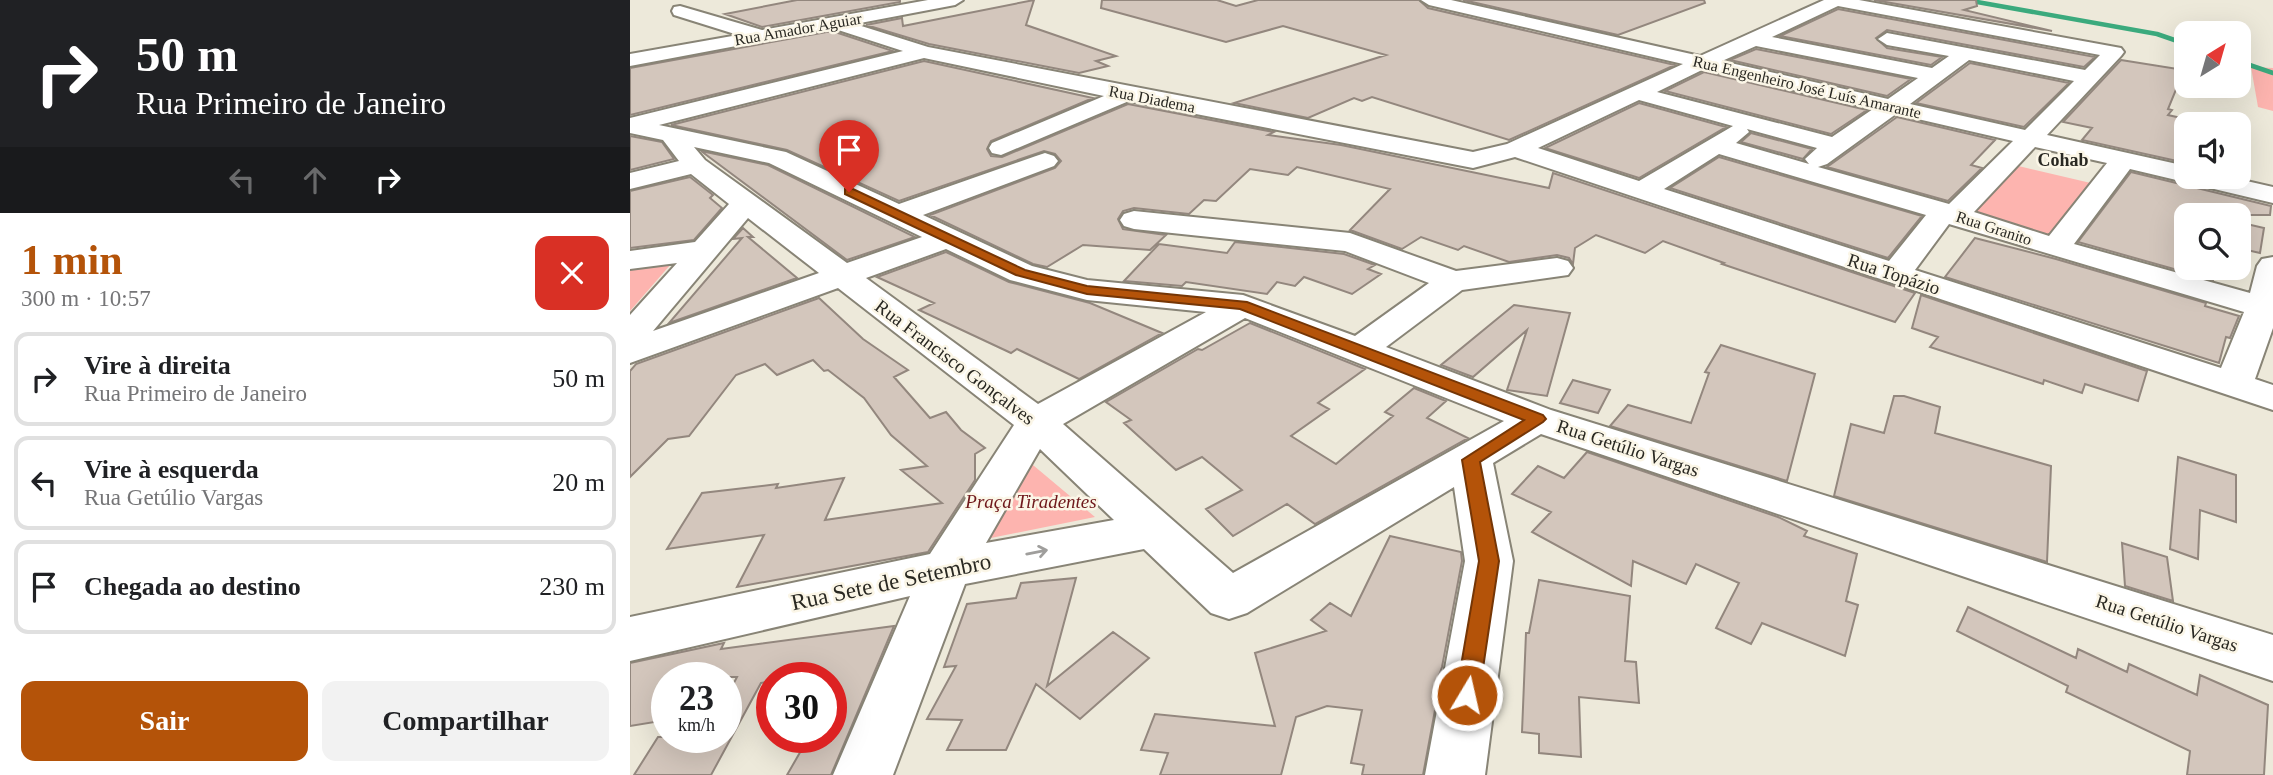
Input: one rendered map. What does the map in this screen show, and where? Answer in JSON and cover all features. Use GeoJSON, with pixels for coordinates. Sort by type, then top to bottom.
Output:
{"type":"FeatureCollection","features":[{"type":"Feature","properties":{"kind":"street"},"geometry":{"type":"LineString","coordinates":[[865,0],[904,9]]}},
{"type":"Feature","properties":{"kind":"street","name":"Rua Amador Aguiar"},"geometry":{"type":"LineString","coordinates":[[634,58],[955,0]]}},
{"type":"Feature","properties":{"kind":"street","name":"Rua Engenheiro José Luís Amarante"},"geometry":{"type":"LineString","coordinates":[[1429,0],[2174,171]]}},
{"type":"Feature","properties":{"kind":"street"},"geometry":{"type":"LineString","coordinates":[[1456,6],[1478,0]]}},
{"type":"Feature","properties":{"kind":"street"},"geometry":{"type":"LineString","coordinates":[[1516,149],[1756,40],[1835,0],[2114,52],[1955,215],[1940,216],[1895,275]]}},
{"type":"Feature","properties":{"kind":"street"},"geometry":{"type":"LineString","coordinates":[[714,5],[680,11],[761,36]]}},
{"type":"Feature","properties":{"kind":"street"},"geometry":{"type":"LineString","coordinates":[[1861,60],[1887,39],[1925,17]]}},
{"type":"Feature","properties":{"kind":"street","name":"Rua Diadema"},"geometry":{"type":"LineString","coordinates":[[835,23],[924,52],[1473,160],[1516,149]]}},
{"type":"Feature","properties":{"kind":"street"},"geometry":{"type":"LineString","coordinates":[[1887,39],[2088,77]]}},
{"type":"Feature","properties":{"kind":"street"},"geometry":{"type":"LineString","coordinates":[[1756,40],[1937,75]]}},
{"type":"Feature","properties":{"kind":"street"},"geometry":{"type":"LineString","coordinates":[[630,126],[924,52]]}},
{"type":"Feature","properties":{"kind":"street"},"geometry":{"type":"LineString","coordinates":[[1802,171],[1965,54]]}},
{"type":"Feature","properties":{"kind":"street"},"geometry":{"type":"LineString","coordinates":[[1636,93],[1837,146]]}},
{"type":"Feature","properties":{"kind":"street"},"geometry":{"type":"LineString","coordinates":[[1001,148],[1127,94]]}},
{"type":"Feature","properties":{"kind":"street"},"geometry":{"type":"LineString","coordinates":[[1641,191],[1751,123]]}},
{"type":"Feature","properties":{"kind":"street","name":"Rua Getúlio Vargas"},"geometry":{"type":"LineString","coordinates":[[630,126],[684,151],[777,157],[1021,273],[1087,290],[1242,305],[1537,419],[2273,658]]}},
{"type":"Feature","properties":{"kind":"street","name":"Rua Granito"},"geometry":{"type":"LineString","coordinates":[[1716,145],[1955,215],[2055,248],[2268,309]]}},
{"type":"Feature","properties":{"kind":"street","name":"Rua Topázio"},"geometry":{"type":"LineString","coordinates":[[1516,149],[2273,398]]}},
{"type":"Feature","properties":{"kind":"street"},"geometry":{"type":"LineString","coordinates":[[630,181],[684,151]]}},
{"type":"Feature","properties":{"kind":"street","name":"Rua Francisco Gonçalves"},"geometry":{"type":"LineString","coordinates":[[684,151],[842,277],[1036,422],[1229,599],[1471,460]]}},
{"type":"Feature","properties":{"kind":"street"},"geometry":{"type":"LineString","coordinates":[[2055,248],[2123,160]]}},
{"type":"Feature","properties":{"kind":"street"},"geometry":{"type":"LineString","coordinates":[[897,215],[1045,161]]}},
{"type":"Feature","properties":{"kind":"street"},"geometry":{"type":"LineString","coordinates":[[2247,189],[2273,195]]}},
{"type":"Feature","properties":{"kind":"street"},"geometry":{"type":"LineString","coordinates":[[630,337],[746,202]]}},
{"type":"Feature","properties":{"kind":"street"},"geometry":{"type":"LineString","coordinates":[[1134,220],[1350,242],[1453,281],[1557,268]]}},
{"type":"Feature","properties":{"kind":"street"},"geometry":{"type":"LineString","coordinates":[[630,352],[945,239]]}},
{"type":"Feature","properties":{"kind":"street"},"geometry":{"type":"LineString","coordinates":[[630,260],[703,250]]}},
{"type":"Feature","properties":{"kind":"street"},"geometry":{"type":"LineString","coordinates":[[2233,386],[2268,309],[2273,267]]}},
{"type":"Feature","properties":{"kind":"street"},"geometry":{"type":"LineString","coordinates":[[1358,352],[1453,281]]}},
{"type":"Feature","properties":{"kind":"street"},"geometry":{"type":"LineString","coordinates":[[863,775],[946,569],[1036,422],[1242,305]]}},
{"type":"Feature","properties":{"kind":"street"},"geometry":{"type":"LineString","coordinates":[[1455,775],[1489,561],[1471,460],[1537,419]]}},
{"type":"Feature","properties":{"kind":"street","name":"Rua Sete de Setembro"},"geometry":{"type":"LineString","coordinates":[[630,639],[946,569],[1152,530]]}},
{"type":"Feature","properties":{"kind":"green space"},"geometry":{"type":"Polygon","coordinates":[[[2251,67],[2273,68],[2273,111],[2258,107],[2251,67]]]}},
{"type":"Feature","properties":{"kind":"green space"},"geometry":{"type":"Polygon","coordinates":[[[2010,164],[2095,184],[2057,240],[1965,215],[2010,164]]]}},
{"type":"Feature","properties":{"kind":"green space"},"geometry":{"type":"Polygon","coordinates":[[[671,264],[630,311],[630,270],[671,264]]]}},
{"type":"Feature","properties":{"kind":"green space","name":"Praça Tiradentes"},"geometry":{"type":"Polygon","coordinates":[[[1021,455],[1095,517],[976,541],[1021,455]]]}},
{"type":"Feature","properties":{"kind":"building"},"geometry":{"type":"Polygon","coordinates":[[[797,0],[900,2],[762,27],[725,14],[797,0]]]}},
{"type":"Feature","properties":{"kind":"building"},"geometry":{"type":"Polygon","coordinates":[[[1034,0],[1026,25],[1116,56],[1096,61],[1108,66],[1079,73],[929,44],[866,25],[902,18],[903,26],[1034,0]]]}},
{"type":"Feature","properties":{"kind":"building"},"geometry":{"type":"Polygon","coordinates":[[[1102,0],[1217,0],[1236,6],[1258,0],[1419,0],[1428,8],[1675,65],[1509,140],[1372,97],[1362,101],[1354,98],[1308,118],[1234,103],[1386,55],[1283,26],[1226,42],[1101,8],[1102,0]]]}},
{"type":"Feature","properties":{"kind":"building"},"geometry":{"type":"Polygon","coordinates":[[[1463,0],[1704,0],[1705,3],[1618,35],[1463,0]]]}},
{"type":"Feature","properties":{"kind":"building"},"geometry":{"type":"Polygon","coordinates":[[[1874,0],[1976,0],[1977,6],[1964,10],[2052,31],[1874,0]]]}},
{"type":"Feature","properties":{"kind":"building"},"geometry":{"type":"Polygon","coordinates":[[[1838,9],[2095,57],[2084,67],[1887,30],[1876,38],[1887,48],[1942,57],[1931,65],[1780,36],[1838,9]]]}},
{"type":"Feature","properties":{"kind":"building"},"geometry":{"type":"Polygon","coordinates":[[[832,31],[893,51],[630,115],[630,68],[832,31]]]}},
{"type":"Feature","properties":{"kind":"building"},"geometry":{"type":"Polygon","coordinates":[[[1756,49],[1911,79],[1887,96],[1730,60],[1756,49]]]}},
{"type":"Feature","properties":{"kind":"building"},"geometry":{"type":"Polygon","coordinates":[[[2121,60],[2174,68],[2174,94],[2168,109],[2172,110],[2168,115],[2174,116],[2174,160],[2082,140],[2092,128],[2063,122],[2121,60]]]}},
{"type":"Feature","properties":{"kind":"building"},"geometry":{"type":"Polygon","coordinates":[[[924,61],[1093,98],[991,141],[987,149],[991,156],[1002,157],[1128,104],[1274,132],[1268,135],[1341,145],[1549,188],[1553,173],[1915,293],[1895,322],[1722,264],[1724,263],[1663,241],[1645,253],[1596,235],[1575,248],[1573,264],[1569,258],[1557,255],[1509,262],[1464,246],[1458,250],[1421,237],[1402,249],[1350,230],[1390,189],[1297,167],[1288,175],[1250,169],[1216,201],[1204,200],[1189,214],[1134,208],[1123,211],[1118,219],[1123,229],[1166,235],[1150,250],[1083,245],[1047,267],[1033,264],[930,215],[1055,168],[1061,161],[1055,154],[1044,151],[899,201],[787,150],[671,125],[924,61]]]}},
{"type":"Feature","properties":{"kind":"building"},"geometry":{"type":"Polygon","coordinates":[[[1970,63],[2069,83],[2024,127],[1916,103],[1970,63]]]}},
{"type":"Feature","properties":{"kind":"building"},"geometry":{"type":"Polygon","coordinates":[[[1704,72],[1867,110],[1831,134],[1665,91],[1704,72]]]}},
{"type":"Feature","properties":{"kind":"building"},"geometry":{"type":"Polygon","coordinates":[[[1639,103],[1726,127],[1639,178],[1545,148],[1639,103]]]}},
{"type":"Feature","properties":{"kind":"building"},"geometry":{"type":"Polygon","coordinates":[[[1897,117],[1995,140],[1971,165],[1982,168],[1948,201],[1827,167],[1897,117]]]}},
{"type":"Feature","properties":{"kind":"building"},"geometry":{"type":"Polygon","coordinates":[[[1751,133],[1812,149],[1803,159],[1741,142],[1751,133]]]}},
{"type":"Feature","properties":{"kind":"building"},"geometry":{"type":"Polygon","coordinates":[[[630,136],[662,142],[674,159],[630,170],[630,136]]]}},
{"type":"Feature","properties":{"kind":"building"},"geometry":{"type":"Polygon","coordinates":[[[701,151],[768,165],[915,237],[847,260],[701,151]]]}},
{"type":"Feature","properties":{"kind":"building"},"geometry":{"type":"Polygon","coordinates":[[[1719,157],[1922,216],[1888,258],[1670,188],[1719,157]]]}},
{"type":"Feature","properties":{"kind":"building"},"geometry":{"type":"Polygon","coordinates":[[[2131,172],[2174,182],[2174,189],[2201,189],[2271,206],[2270,215],[2251,215],[2251,203],[2174,203],[2174,269],[2078,242],[2131,172]]]}},
{"type":"Feature","properties":{"kind":"building"},"geometry":{"type":"Polygon","coordinates":[[[690,177],[713,195],[710,198],[722,208],[694,240],[630,248],[630,191],[690,177]]]}},
{"type":"Feature","properties":{"kind":"building"},"geometry":{"type":"Polygon","coordinates":[[[2251,225],[2264,228],[2260,253],[2251,251],[2251,225]]]}},
{"type":"Feature","properties":{"kind":"building"},"geometry":{"type":"Polygon","coordinates":[[[743,228],[753,237],[748,237],[797,278],[669,323],[742,238],[733,239],[743,228]]]}},
{"type":"Feature","properties":{"kind":"building"},"geometry":{"type":"Polygon","coordinates":[[[1975,238],[2206,303],[2205,306],[2239,316],[2230,338],[2226,337],[2219,363],[1945,277],[1975,238]]]}},
{"type":"Feature","properties":{"kind":"building"},"geometry":{"type":"Polygon","coordinates":[[[1235,242],[1344,254],[1375,265],[1368,269],[1381,274],[1352,294],[1304,277],[1295,286],[1277,282],[1267,294],[1186,282],[1182,286],[1124,281],[1159,244],[1227,253],[1235,242]]]}},
{"type":"Feature","properties":{"kind":"building"},"geometry":{"type":"Polygon","coordinates":[[[946,252],[1009,282],[1090,303],[1162,333],[1079,379],[1017,349],[1011,353],[919,310],[934,303],[877,277],[946,252]]]}},
{"type":"Feature","properties":{"kind":"building"},"geometry":{"type":"Polygon","coordinates":[[[1921,295],[2147,371],[2138,401],[2085,384],[2082,393],[2044,380],[2043,384],[1930,347],[1938,337],[1912,328],[1921,295]]]}},
{"type":"Feature","properties":{"kind":"building"},"geometry":{"type":"Polygon","coordinates":[[[819,298],[863,339],[908,370],[894,377],[930,418],[946,412],[961,430],[985,448],[975,454],[975,480],[928,552],[737,587],[764,535],[667,549],[702,493],[778,484],[776,488],[844,478],[825,520],[942,503],[901,470],[927,466],[891,435],[864,398],[828,370],[824,371],[813,360],[777,375],[765,364],[736,375],[689,436],[668,439],[630,477],[630,371],[636,364],[819,298]]]}},
{"type":"Feature","properties":{"kind":"building"},"geometry":{"type":"Polygon","coordinates":[[[1514,305],[1570,313],[1547,396],[1507,390],[1527,330],[1473,377],[1441,365],[1514,305]]]}},
{"type":"Feature","properties":{"kind":"building"},"geometry":{"type":"Polygon","coordinates":[[[1250,323],[1365,369],[1318,403],[1329,409],[1291,436],[1336,464],[1393,416],[1385,412],[1414,388],[1446,401],[1427,418],[1468,438],[1315,524],[1287,504],[1233,536],[1206,509],[1242,490],[1202,457],[1176,470],[1124,423],[1131,420],[1106,402],[1198,349],[1202,350],[1250,323]]]}},
{"type":"Feature","properties":{"kind":"building"},"geometry":{"type":"Polygon","coordinates":[[[1721,345],[1815,374],[1787,481],[1610,426],[1628,405],[1691,423],[1709,373],[1705,372],[1721,345]]]}},
{"type":"Feature","properties":{"kind":"building"},"geometry":{"type":"Polygon","coordinates":[[[1573,380],[1610,390],[1598,413],[1560,403],[1573,380]]]}},
{"type":"Feature","properties":{"kind":"building"},"geometry":{"type":"Polygon","coordinates":[[[1894,396],[1904,396],[1940,407],[1935,433],[2051,466],[2047,562],[1834,496],[1851,424],[1884,433],[1894,396]]]}},
{"type":"Feature","properties":{"kind":"building"},"geometry":{"type":"Polygon","coordinates":[[[1587,452],[1778,517],[1807,531],[1804,536],[1857,554],[1846,601],[1858,605],[1845,656],[1762,623],[1751,644],[1716,628],[1739,583],[1696,564],[1686,584],[1633,561],[1631,586],[1532,532],[1551,512],[1512,494],[1538,466],[1564,478],[1587,452]]]}},
{"type":"Feature","properties":{"kind":"building"},"geometry":{"type":"Polygon","coordinates":[[[2178,457],[2236,475],[2236,522],[2200,510],[2198,559],[2170,549],[2178,457]]]}},
{"type":"Feature","properties":{"kind":"building"},"geometry":{"type":"Polygon","coordinates":[[[1390,536],[1461,552],[1462,561],[1437,682],[1440,683],[1423,775],[1362,775],[1364,765],[1351,763],[1362,710],[1327,706],[1296,717],[1281,775],[1160,775],[1168,753],[1141,750],[1155,714],[1275,726],[1255,653],[1326,631],[1311,620],[1330,603],[1351,616],[1390,536]]]}},
{"type":"Feature","properties":{"kind":"building"},"geometry":{"type":"Polygon","coordinates":[[[2122,543],[2167,557],[2173,601],[2125,586],[2122,543]]]}},
{"type":"Feature","properties":{"kind":"building"},"geometry":{"type":"Polygon","coordinates":[[[1076,578],[1047,686],[1113,632],[1149,658],[1080,719],[1036,684],[1006,750],[947,750],[962,720],[927,719],[956,666],[944,667],[967,604],[1016,598],[1021,583],[1076,578]]]}},
{"type":"Feature","properties":{"kind":"building"},"geometry":{"type":"Polygon","coordinates":[[[1539,580],[1630,596],[1625,661],[1636,662],[1639,703],[1579,697],[1581,757],[1539,753],[1539,734],[1522,732],[1526,633],[1529,633],[1539,580]]]}},
{"type":"Feature","properties":{"kind":"building"},"geometry":{"type":"Polygon","coordinates":[[[1968,607],[2076,658],[2078,649],[2127,672],[2129,664],[2197,695],[2200,675],[2268,705],[2264,775],[2187,775],[2190,751],[2066,692],[2068,686],[1957,631],[1968,607]]]}},
{"type":"Feature","properties":{"kind":"building"},"geometry":{"type":"Polygon","coordinates":[[[894,626],[847,737],[847,662],[756,662],[756,692],[742,718],[742,662],[651,662],[651,723],[630,726],[630,663],[724,643],[721,649],[894,626]]]}},
{"type":"Feature","properties":{"kind":"building"},"geometry":{"type":"Polygon","coordinates":[[[651,748],[651,753],[723,753],[711,775],[634,775],[651,748]]]}},
{"type":"Feature","properties":{"kind":"building"},"geometry":{"type":"Polygon","coordinates":[[[800,753],[840,753],[831,775],[787,775],[800,753]]]}},
{"type":"Feature","properties":{"kind":"waterway"},"geometry":{"type":"LineString","coordinates":[[1966,0],[2157,34],[2174,40]]}},
{"type":"Feature","properties":{"kind":"waterway"},"geometry":{"type":"LineString","coordinates":[[2251,65],[2273,73]]}},
{"type":"Feature","properties":{"kind":"district","name":"Cohab"},"geometry":{"type":"Point","coordinates":[2063,160]}},
{"type":"Feature","properties":{"kind":"route"},"geometry":{"type":"LineString","coordinates":[[849,192],[1021,273],[1087,290],[1242,305],[1537,419],[1471,460],[1489,561],[1467,695]]}}]}
